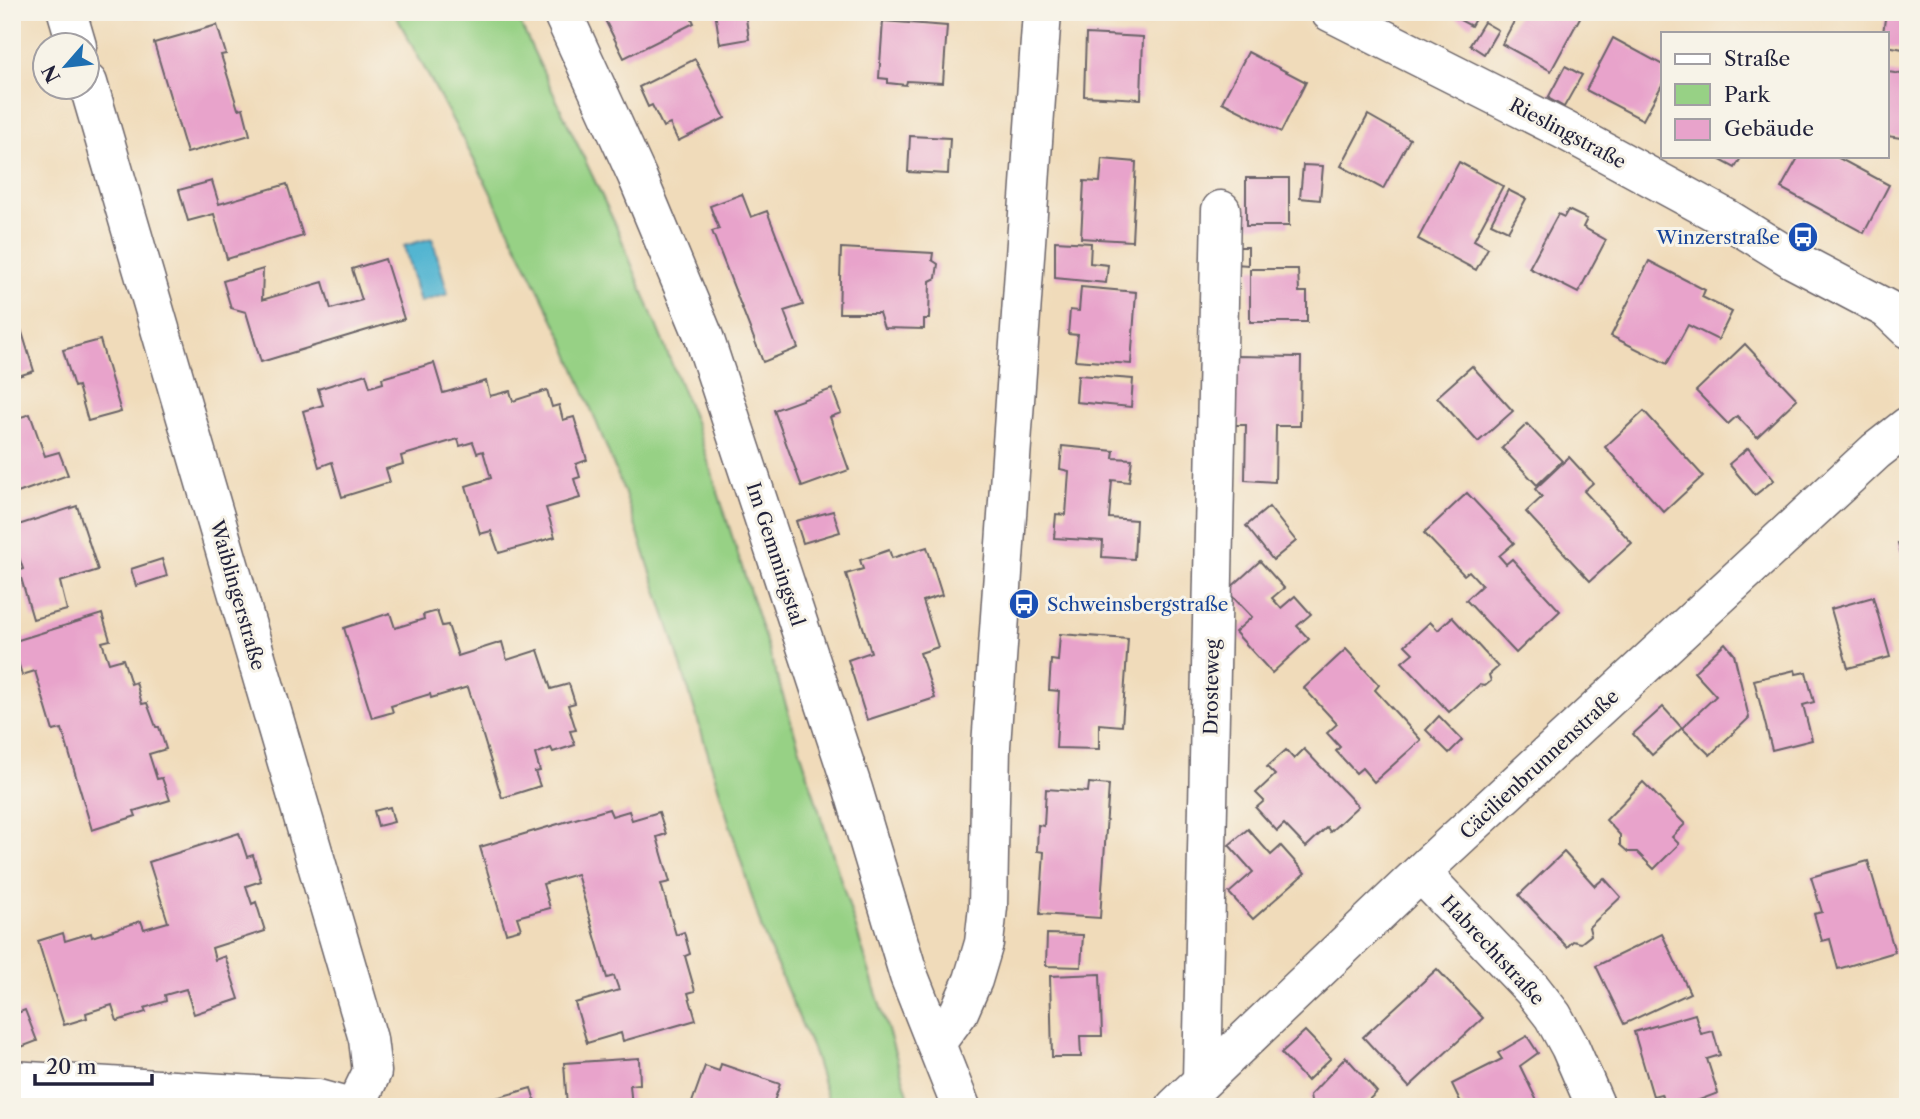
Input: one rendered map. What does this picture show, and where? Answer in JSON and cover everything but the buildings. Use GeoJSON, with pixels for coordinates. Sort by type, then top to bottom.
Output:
{"type":"FeatureCollection","features":[{"type":"Feature","properties":{"kind":"street"},"geometry":{"type":"LineString","coordinates":[[67,12],[73,32]]}},
{"type":"Feature","properties":{"kind":"street","name":"Im Gemmingstal"},"geometry":{"type":"LineString","coordinates":[[562,12],[637,176],[704,337],[849,776],[909,976],[961,1107]]}},
{"type":"Feature","properties":{"kind":"street"},"geometry":{"type":"LineString","coordinates":[[936,1043],[959,1012],[973,980],[984,943],[988,907],[991,746],[1042,12]]}},
{"type":"Feature","properties":{"kind":"street","name":"Rieslingstraße"},"geometry":{"type":"LineString","coordinates":[[1329,12],[1564,130],[1726,218],[1794,260],[1887,309],[1908,329]]}},
{"type":"Feature","properties":{"kind":"street","name":"Waiblingerstraße"},"geometry":{"type":"LineString","coordinates":[[94,102],[368,1039],[372,1072],[355,1107]]}},
{"type":"Feature","properties":{"kind":"street","name":"Drosteweg"},"geometry":{"type":"LineString","coordinates":[[1202,1080],[1221,210]]}},
{"type":"Feature","properties":{"kind":"street","name":"Cäcilienbrunnenstraße"},"geometry":{"type":"LineString","coordinates":[[1175,1107],[1421,873],[1875,452],[1908,426]]}},
{"type":"Feature","properties":{"kind":"street","name":"Habrechtstraße"},"geometry":{"type":"LineString","coordinates":[[1421,873],[1532,989],[1553,1016],[1596,1107]]}},
{"type":"Feature","properties":{"kind":"street"},"geometry":{"type":"LineString","coordinates":[[12,1080],[318,1099],[347,1107]]}},
{"type":"Feature","properties":{"kind":"green space"},"geometry":{"type":"Polygon","coordinates":[[[394,12],[515,12],[617,228],[696,424],[912,1107],[830,1107],[813,1051],[763,933],[672,636],[624,491],[563,339],[481,173],[394,12]]]}},
{"type":"Feature","properties":{"kind":"water"},"geometry":{"type":"Polygon","coordinates":[[[432,238],[448,294],[420,302],[404,246],[432,238]]]}},
{"type":"Feature","properties":{"kind":"place","name":"Winzerstraße"},"geometry":{"type":"Point","coordinates":[1803,237]}},
{"type":"Feature","properties":{"kind":"place","name":"Schweinsbergstraße"},"geometry":{"type":"Point","coordinates":[1024,604]}}]}
